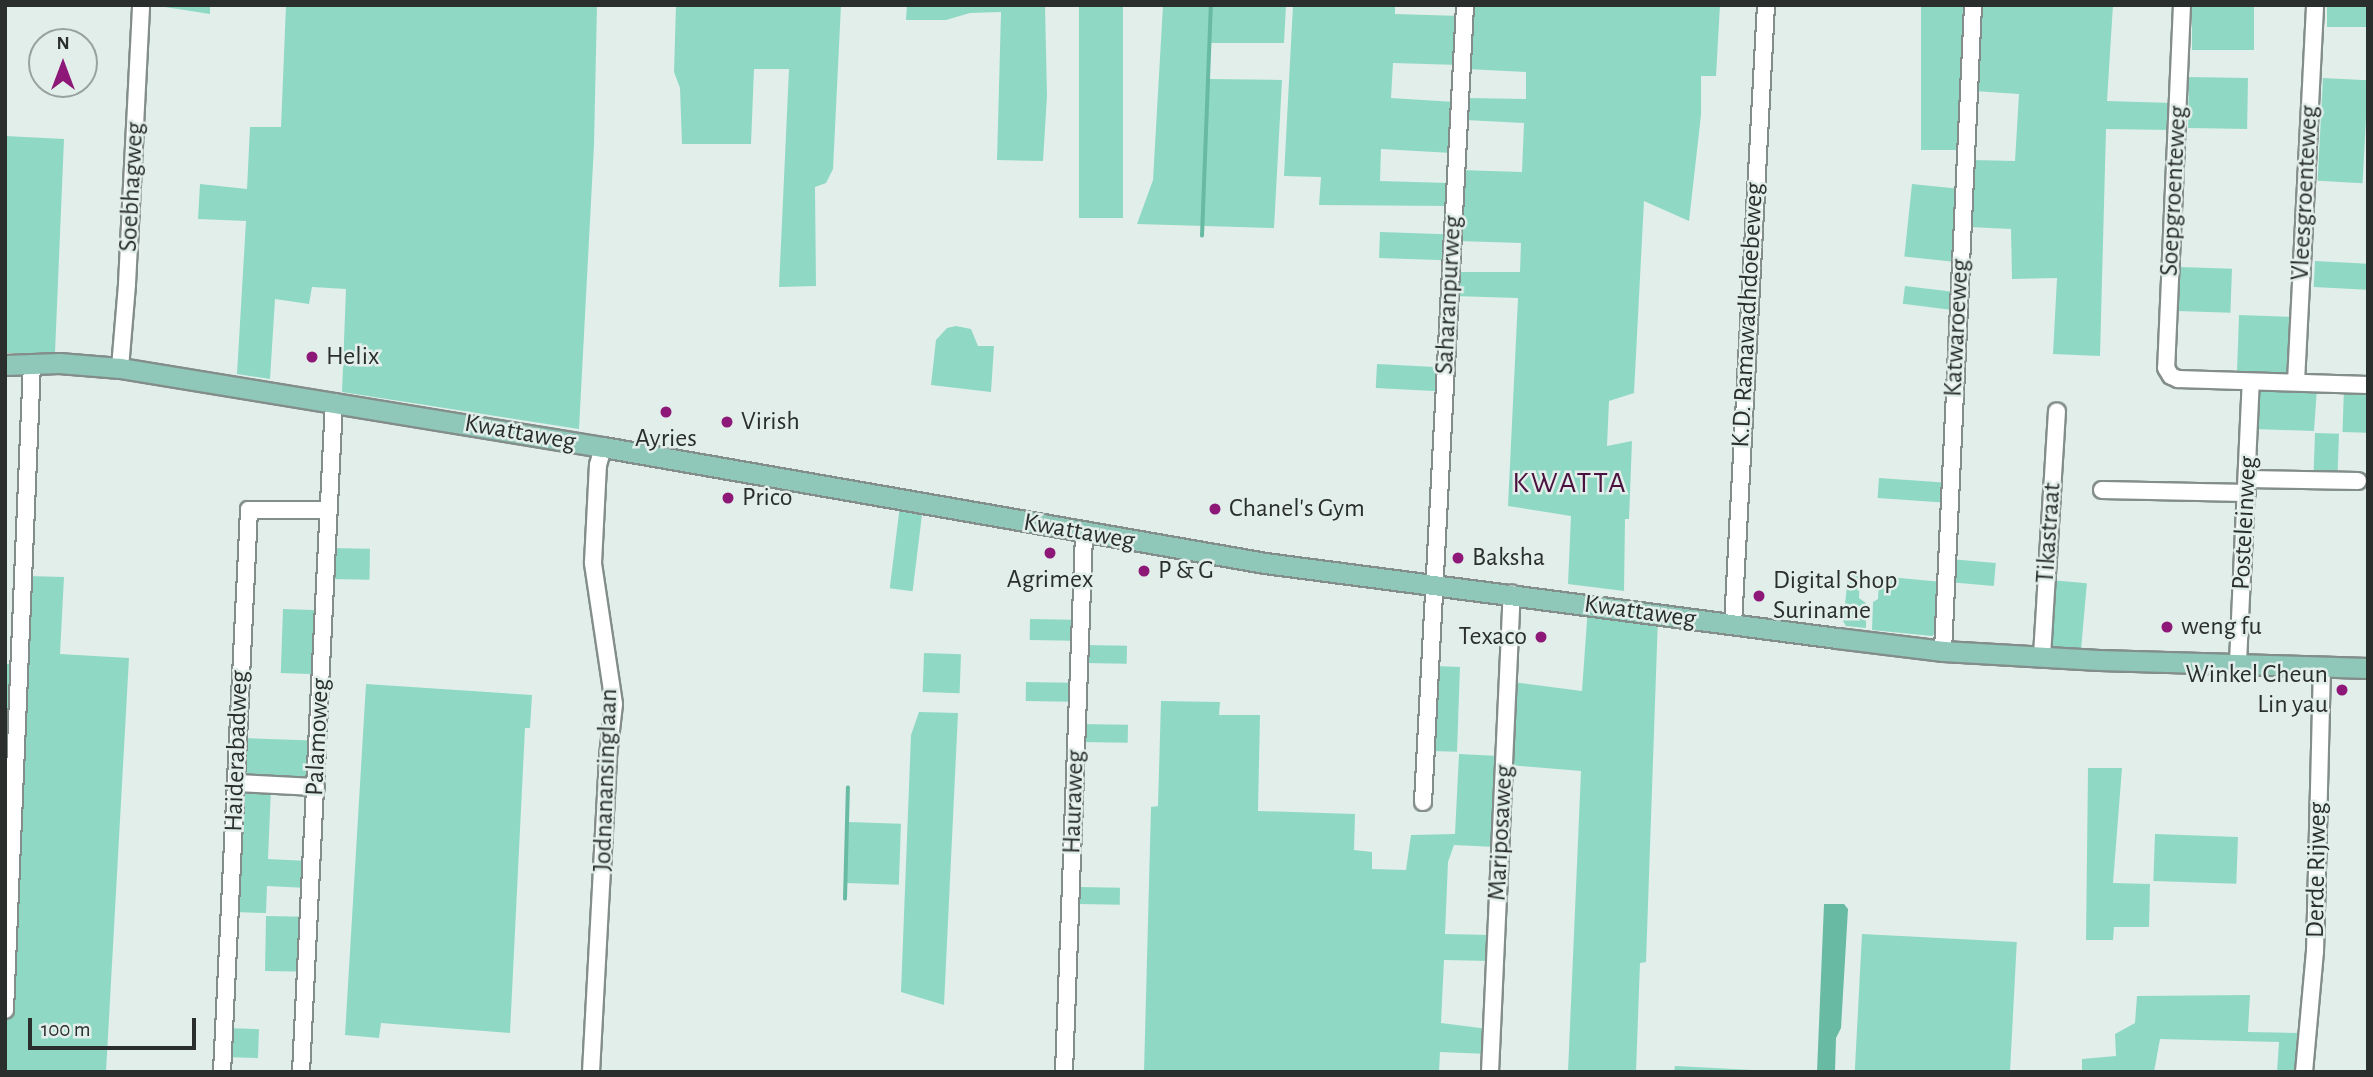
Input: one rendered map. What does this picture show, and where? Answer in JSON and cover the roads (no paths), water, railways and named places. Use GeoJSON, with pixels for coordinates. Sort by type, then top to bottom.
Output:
{"type":"FeatureCollection","features":[{"type":"Feature","properties":{"kind":"main road","name":"Kwattaweg"},"geometry":{"type":"LineString","coordinates":[[5,365],[120,368],[603,447],[1265,563],[1943,651],[2368,668]]}},
{"type":"Feature","properties":{"kind":"street","name":"Soebhagweg"},"geometry":{"type":"LineString","coordinates":[[120,368],[127,284],[141,5]]}},
{"type":"Feature","properties":{"kind":"street","name":"Saharanpurweg"},"geometry":{"type":"LineString","coordinates":[[1423,802],[1465,5]]}},
{"type":"Feature","properties":{"kind":"street","name":"K.D. Ramawadhdoebeweg"},"geometry":{"type":"LineString","coordinates":[[1733,624],[1766,5]]}},
{"type":"Feature","properties":{"kind":"street","name":"Katwaroeweg"},"geometry":{"type":"LineString","coordinates":[[1943,651],[1973,5]]}},
{"type":"Feature","properties":{"kind":"street","name":"Soepgroenteweg"},"geometry":{"type":"LineString","coordinates":[[2182,5],[2166,368],[2171,376],[2178,379],[2251,382]]}},
{"type":"Feature","properties":{"kind":"street","name":"Vleesgroenteweg"},"geometry":{"type":"LineString","coordinates":[[2296,382],[2315,5]]}},
{"type":"Feature","properties":{"kind":"street"},"geometry":{"type":"LineString","coordinates":[[5,1010],[32,364]]}},
{"type":"Feature","properties":{"kind":"street"},"geometry":{"type":"LineString","coordinates":[[2251,382],[2368,385]]}},
{"type":"Feature","properties":{"kind":"street","name":"Posteleinweg"},"geometry":{"type":"LineString","coordinates":[[2238,663],[2251,382]]}},
{"type":"Feature","properties":{"kind":"street","name":"Palamoweg"},"geometry":{"type":"LineString","coordinates":[[301,1072],[334,402]]}},
{"type":"Feature","properties":{"kind":"street","name":"Tikastraat"},"geometry":{"type":"LineString","coordinates":[[2042,656],[2057,411]]}},
{"type":"Feature","properties":{"kind":"street","name":"Jodnanansinglaan"},"geometry":{"type":"LineString","coordinates":[[591,1072],[614,704],[593,563],[598,465],[603,447]]}},
{"type":"Feature","properties":{"kind":"street"},"geometry":{"type":"LineString","coordinates":[[2102,490],[2358,481]]}},
{"type":"Feature","properties":{"kind":"street","name":"Haiderabadweg"},"geometry":{"type":"LineString","coordinates":[[222,1072],[249,510],[329,510]]}},
{"type":"Feature","properties":{"kind":"street","name":"Hauraweg"},"geometry":{"type":"LineString","coordinates":[[1064,1072],[1084,533]]}},
{"type":"Feature","properties":{"kind":"street","name":"Mariposaweg"},"geometry":{"type":"LineString","coordinates":[[1490,1072],[1512,594]]}},
{"type":"Feature","properties":{"kind":"street","name":"Derde Rijweg"},"geometry":{"type":"LineString","coordinates":[[2304,1072],[2315,952],[2322,667]]}},
{"type":"Feature","properties":{"kind":"street"},"geometry":{"type":"LineString","coordinates":[[236,783],[316,787]]}},
{"type":"Feature","properties":{"kind":"waterway"},"geometry":{"type":"LineString","coordinates":[[1202,236],[1211,5]]}},
{"type":"Feature","properties":{"kind":"waterway"},"geometry":{"type":"LineString","coordinates":[[845,899],[848,788]]}},
{"type":"Feature","properties":{"kind":"place","name":"Helix"},"geometry":{"type":"Point","coordinates":[312,357]}},
{"type":"Feature","properties":{"kind":"place","name":"Ayries"},"geometry":{"type":"Point","coordinates":[666,412]}},
{"type":"Feature","properties":{"kind":"place","name":"Virish"},"geometry":{"type":"Point","coordinates":[727,422]}},
{"type":"Feature","properties":{"kind":"place","name":"Prico"},"geometry":{"type":"Point","coordinates":[728,498]}},
{"type":"Feature","properties":{"kind":"place","name":"Chanel's Gym"},"geometry":{"type":"Point","coordinates":[1215,509]}},
{"type":"Feature","properties":{"kind":"place","name":"Agrimex"},"geometry":{"type":"Point","coordinates":[1050,553]}},
{"type":"Feature","properties":{"kind":"place","name":"Baksha"},"geometry":{"type":"Point","coordinates":[1458,558]}},
{"type":"Feature","properties":{"kind":"place","name":"P & G"},"geometry":{"type":"Point","coordinates":[1144,571]}},
{"type":"Feature","properties":{"kind":"place","name":"Digital Shop Suriname"},"geometry":{"type":"Point","coordinates":[1759,596]}},
{"type":"Feature","properties":{"kind":"place","name":"weng fu"},"geometry":{"type":"Point","coordinates":[2167,627]}},
{"type":"Feature","properties":{"kind":"place","name":"Texaco"},"geometry":{"type":"Point","coordinates":[1541,637]}},
{"type":"Feature","properties":{"kind":"place","name":"Winkel Cheun Lin yau"},"geometry":{"type":"Point","coordinates":[2342,690]}},
{"type":"Feature","properties":{"kind":"district","name":"KWATTA"},"geometry":{"type":"Point","coordinates":[1570,483]}}]}
